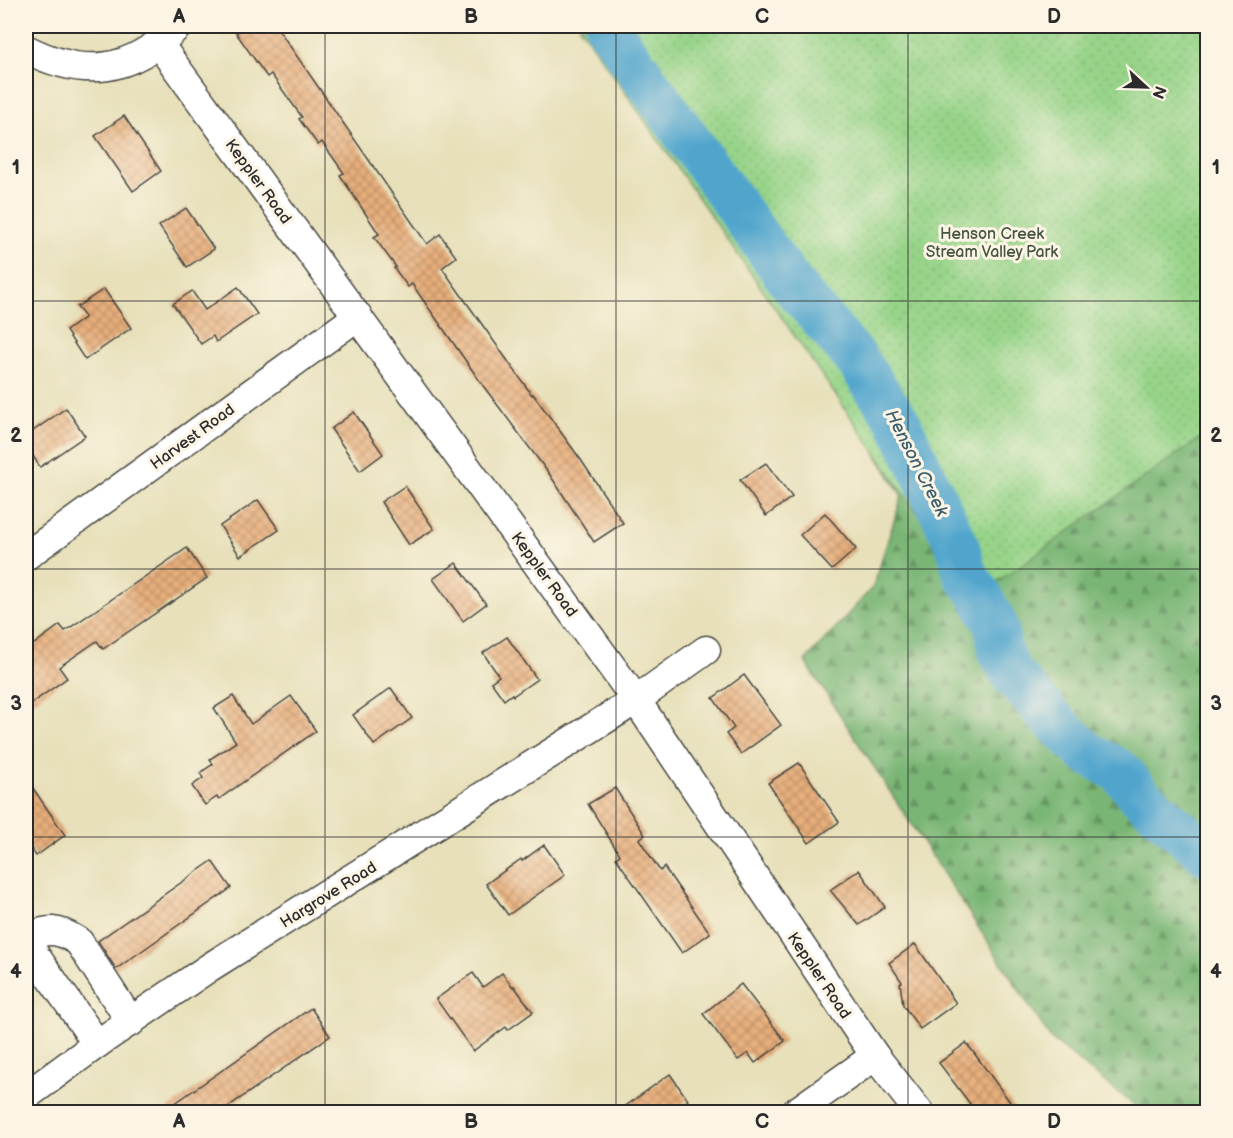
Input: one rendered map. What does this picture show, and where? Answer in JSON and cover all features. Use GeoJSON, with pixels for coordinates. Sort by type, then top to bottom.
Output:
{"type":"FeatureCollection","features":[{"type":"Feature","properties":{"kind":"street","name":"Keppler Road"},"geometry":{"type":"LineString","coordinates":[[26,49],[50,61],[78,67],[106,66],[134,58],[168,35],[358,316],[636,700],[875,1056],[919,1113]]}},
{"type":"Feature","properties":{"kind":"street","name":"Harvest Road"},"geometry":{"type":"LineString","coordinates":[[26,556],[358,316]]}},
{"type":"Feature","properties":{"kind":"street","name":"Hargrove Road"},"geometry":{"type":"LineString","coordinates":[[26,1096],[97,1044],[210,968],[636,700],[706,650]]}},
{"type":"Feature","properties":{"kind":"street"},"geometry":{"type":"LineString","coordinates":[[97,1044],[26,940],[44,930],[66,934],[79,942],[131,1022]]}},
{"type":"Feature","properties":{"kind":"street"},"geometry":{"type":"LineString","coordinates":[[796,1113],[875,1056]]}},
{"type":"Feature","properties":{"kind":"green space","name":"Henson Creek Stream Valley Park"},"geometry":{"type":"Polygon","coordinates":[[[579,26],[1207,26],[1207,433],[976,597],[579,26]]]}},
{"type":"Feature","properties":{"kind":"green space"},"geometry":{"type":"Polygon","coordinates":[[[1207,26],[1207,1112],[1143,1112],[1051,1039],[805,661],[873,587],[902,496],[825,371],[1207,26]]]}},
{"type":"Feature","properties":{"kind":"building"},"geometry":{"type":"Polygon","coordinates":[[[246,26],[276,26],[427,244],[440,234],[456,257],[442,268],[581,460],[623,523],[594,542],[550,475],[484,387],[412,284],[408,287],[394,268],[396,267],[374,237],[379,234],[340,175],[344,173],[322,142],[318,145],[299,119],[302,117],[271,74],[267,77],[236,33],[246,26]]]}},
{"type":"Feature","properties":{"kind":"building"},"geometry":{"type":"Polygon","coordinates":[[[124,116],[161,171],[133,191],[95,136],[124,116]]]}},
{"type":"Feature","properties":{"kind":"building"},"geometry":{"type":"Polygon","coordinates":[[[186,208],[214,249],[187,267],[159,226],[186,208]]]}},
{"type":"Feature","properties":{"kind":"building"},"geometry":{"type":"Polygon","coordinates":[[[238,287],[257,314],[216,342],[213,336],[201,344],[173,304],[192,291],[205,310],[238,287]]]}},
{"type":"Feature","properties":{"kind":"building"},"geometry":{"type":"Polygon","coordinates":[[[104,289],[131,328],[85,360],[66,331],[85,317],[77,307],[104,289]]]}},
{"type":"Feature","properties":{"kind":"building"},"geometry":{"type":"Polygon","coordinates":[[[66,408],[85,436],[40,467],[26,445],[26,436],[66,408]]]}},
{"type":"Feature","properties":{"kind":"building"},"geometry":{"type":"Polygon","coordinates":[[[354,412],[383,454],[360,471],[331,429],[354,412]]]}},
{"type":"Feature","properties":{"kind":"building"},"geometry":{"type":"Polygon","coordinates":[[[766,463],[792,497],[766,516],[740,480],[766,463]]]}},
{"type":"Feature","properties":{"kind":"building"},"geometry":{"type":"Polygon","coordinates":[[[405,486],[434,529],[409,545],[381,502],[405,486]]]}},
{"type":"Feature","properties":{"kind":"building"},"geometry":{"type":"Polygon","coordinates":[[[258,500],[279,530],[240,556],[220,526],[258,500]]]}},
{"type":"Feature","properties":{"kind":"building"},"geometry":{"type":"Polygon","coordinates":[[[825,513],[856,549],[832,570],[800,535],[825,513]]]}},
{"type":"Feature","properties":{"kind":"building"},"geometry":{"type":"Polygon","coordinates":[[[187,548],[207,578],[103,649],[97,641],[59,667],[67,678],[26,707],[26,650],[60,625],[65,631],[187,548]]]}},
{"type":"Feature","properties":{"kind":"building"},"geometry":{"type":"Polygon","coordinates":[[[456,563],[486,604],[463,621],[433,579],[456,563]]]}},
{"type":"Feature","properties":{"kind":"building"},"geometry":{"type":"Polygon","coordinates":[[[507,637],[537,679],[504,700],[491,682],[499,676],[483,653],[507,637]]]}},
{"type":"Feature","properties":{"kind":"building"},"geometry":{"type":"Polygon","coordinates":[[[744,675],[781,725],[741,754],[726,734],[734,728],[713,698],[744,675]]]}},
{"type":"Feature","properties":{"kind":"building"},"geometry":{"type":"Polygon","coordinates":[[[391,688],[412,718],[374,745],[353,715],[391,688]]]}},
{"type":"Feature","properties":{"kind":"building"},"geometry":{"type":"Polygon","coordinates":[[[233,696],[251,724],[291,696],[316,731],[219,799],[217,797],[205,805],[192,786],[203,778],[200,773],[213,764],[210,759],[236,742],[214,708],[233,696]]]}},
{"type":"Feature","properties":{"kind":"building"},"geometry":{"type":"Polygon","coordinates":[[[799,763],[839,822],[809,843],[768,783],[799,763]]]}},
{"type":"Feature","properties":{"kind":"building"},"geometry":{"type":"Polygon","coordinates":[[[26,778],[65,835],[36,856],[26,841],[26,778]]]}},
{"type":"Feature","properties":{"kind":"building"},"geometry":{"type":"Polygon","coordinates":[[[615,788],[645,835],[639,839],[660,871],[664,867],[710,933],[682,953],[616,858],[620,855],[588,804],[615,788]]]}},
{"type":"Feature","properties":{"kind":"building"},"geometry":{"type":"Polygon","coordinates":[[[544,845],[565,875],[508,915],[486,884],[544,845]]]}},
{"type":"Feature","properties":{"kind":"building"},"geometry":{"type":"Polygon","coordinates":[[[212,861],[231,888],[116,969],[98,941],[212,861]]]}},
{"type":"Feature","properties":{"kind":"building"},"geometry":{"type":"Polygon","coordinates":[[[859,870],[885,907],[859,925],[830,890],[859,870]]]}},
{"type":"Feature","properties":{"kind":"building"},"geometry":{"type":"Polygon","coordinates":[[[915,944],[956,1003],[920,1029],[903,1005],[900,983],[902,982],[889,963],[915,944]]]}},
{"type":"Feature","properties":{"kind":"building"},"geometry":{"type":"Polygon","coordinates":[[[473,973],[483,987],[502,973],[533,1012],[508,1030],[506,1027],[473,1051],[436,999],[473,973]]]}},
{"type":"Feature","properties":{"kind":"building"},"geometry":{"type":"Polygon","coordinates":[[[741,984],[785,1041],[755,1063],[748,1053],[738,1060],[703,1014],[741,984]]]}},
{"type":"Feature","properties":{"kind":"building"},"geometry":{"type":"Polygon","coordinates":[[[311,1008],[330,1036],[219,1113],[161,1113],[311,1008]]]}},
{"type":"Feature","properties":{"kind":"building"},"geometry":{"type":"Polygon","coordinates":[[[966,1043],[1018,1113],[977,1113],[939,1063],[966,1043]]]}},
{"type":"Feature","properties":{"kind":"building"},"geometry":{"type":"Polygon","coordinates":[[[670,1074],[688,1100],[670,1113],[616,1113],[670,1074]]]}},
{"type":"Feature","properties":{"kind":"waterway","name":"Henson Creek"},"geometry":{"type":"LineString","coordinates":[[607,26],[794,287],[854,356],[898,421],[958,547],[965,574],[996,625],[1000,651],[1011,673],[1051,718],[1087,753],[1120,771],[1139,795],[1208,855]]}}]}
